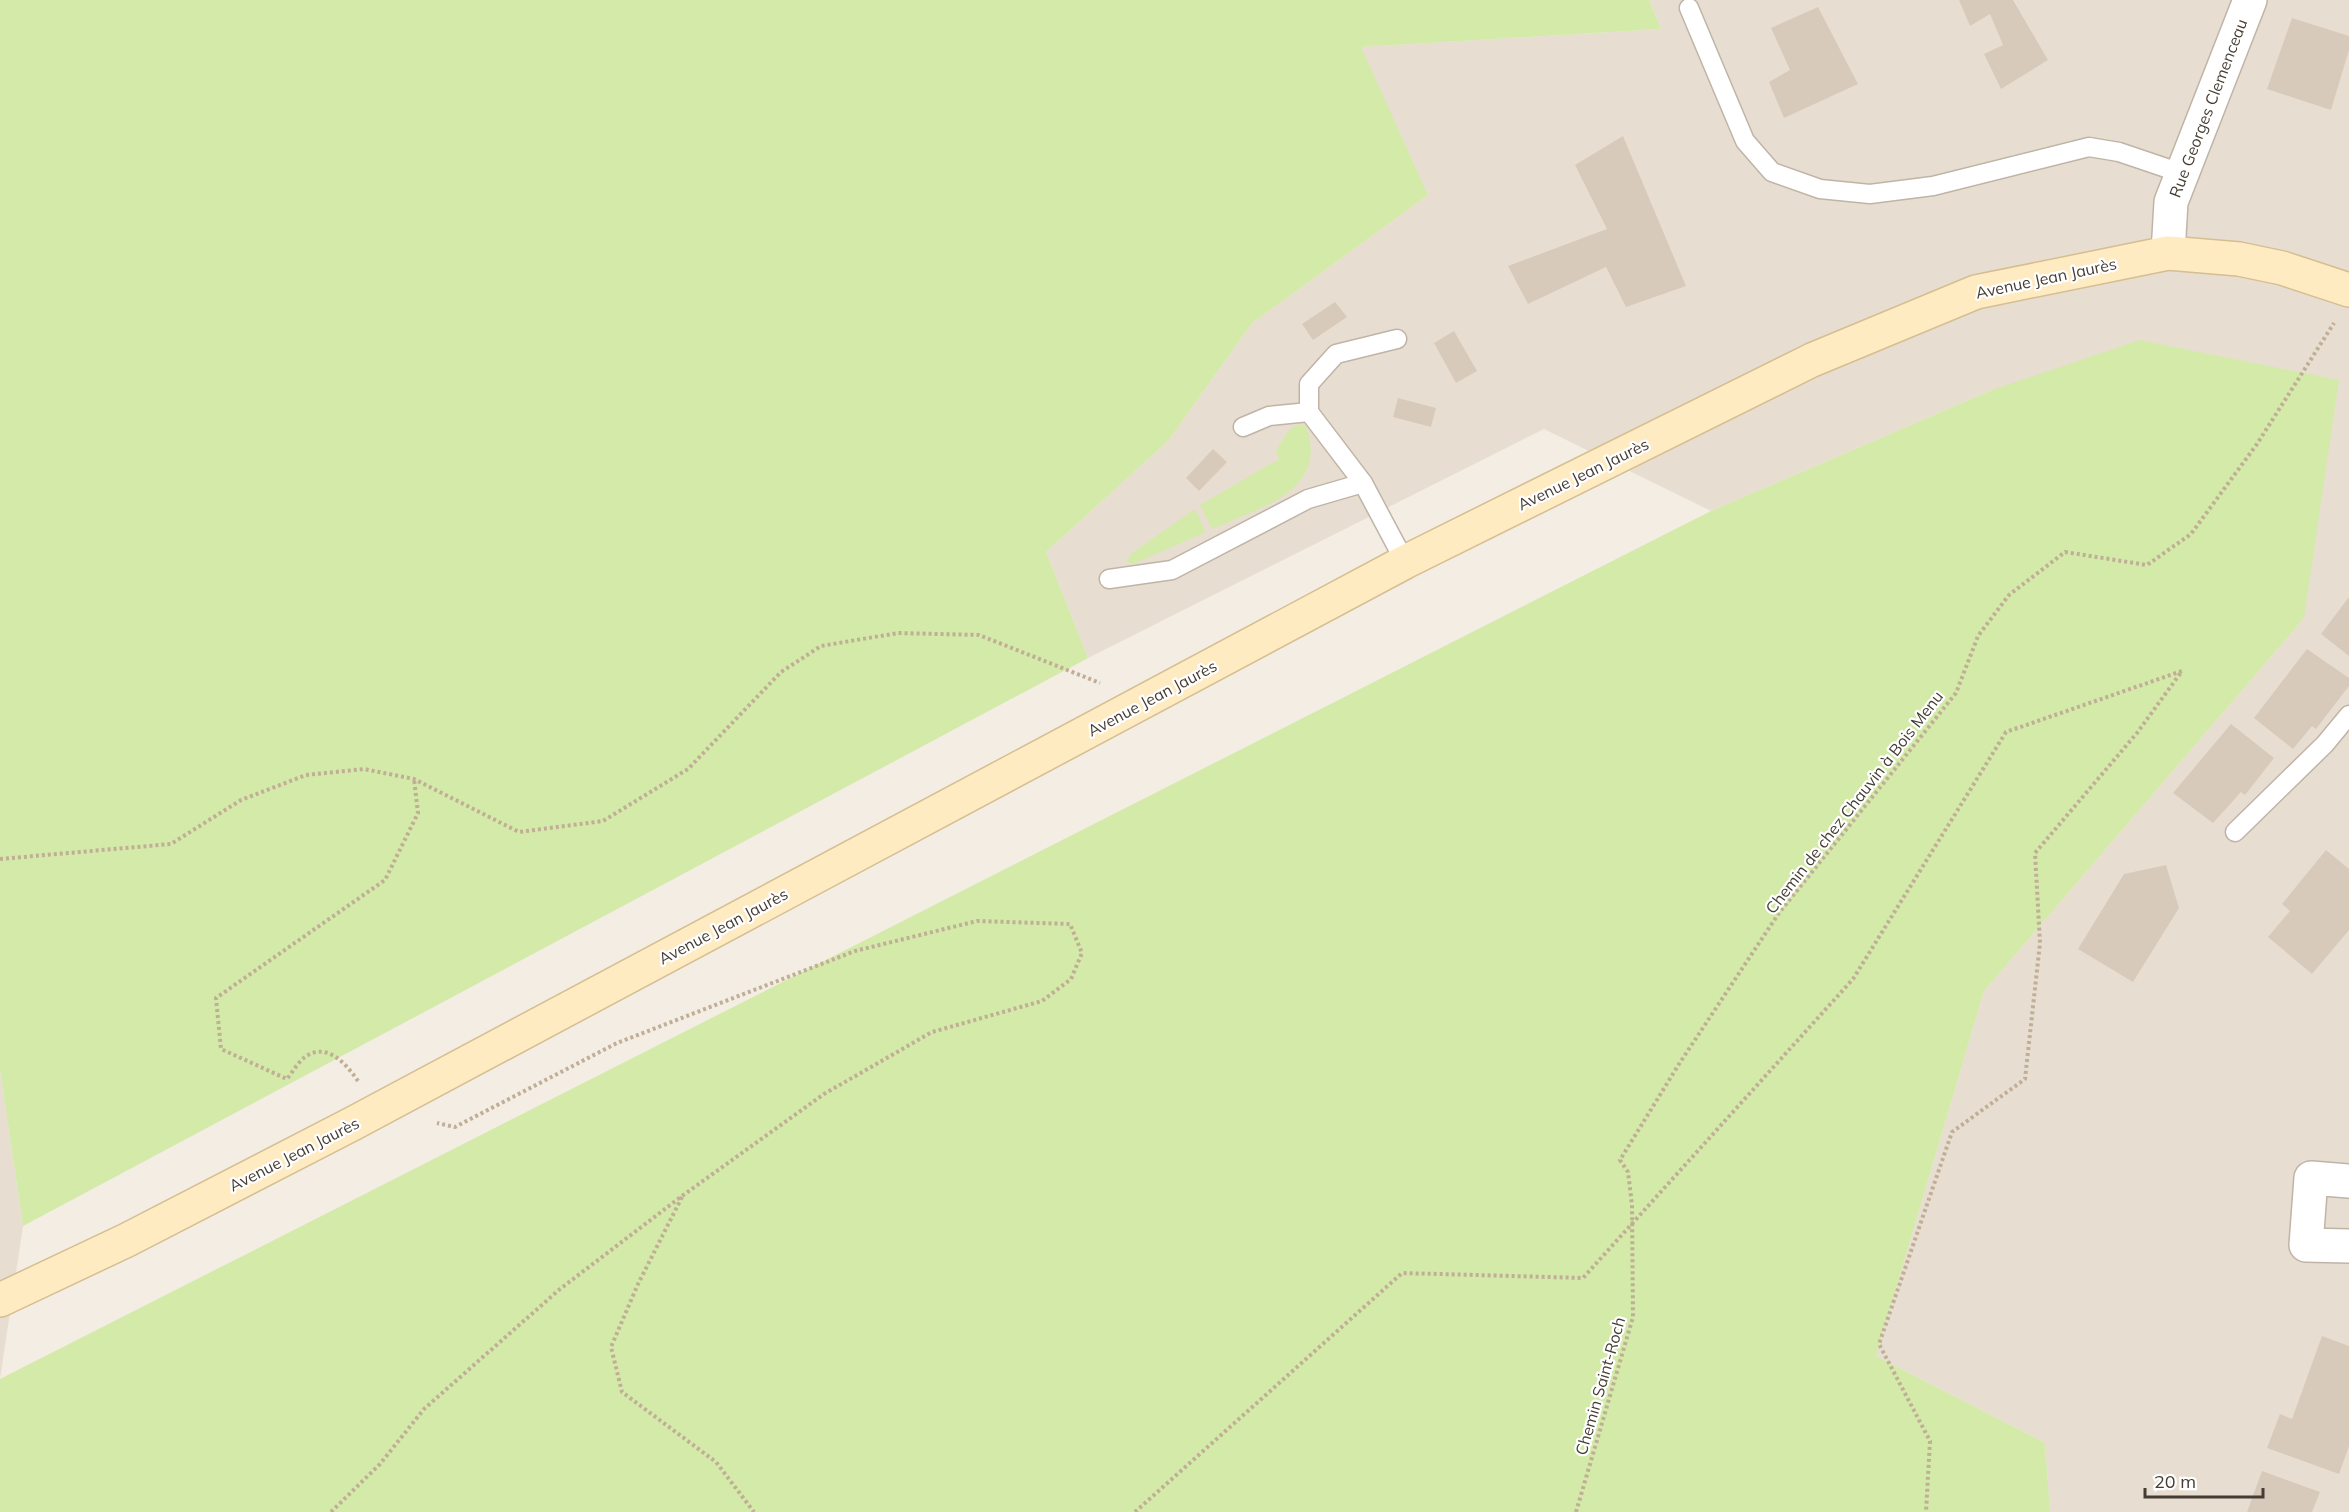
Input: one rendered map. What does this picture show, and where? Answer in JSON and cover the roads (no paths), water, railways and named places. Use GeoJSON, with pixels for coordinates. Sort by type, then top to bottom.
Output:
{"type":"FeatureCollection","features":[{"type":"Feature","properties":{"kind":"main road","name":"Avenue Jean Jaurès"},"geometry":{"type":"LineString","coordinates":[[0,1300],[127,1240],[380,1110],[1405,562],[1812,360],[1976,292],[2168,254],[2239,259],[2282,268],[2343,304]]}},
{"type":"Feature","properties":{"kind":"street","name":"Rue Georges Clemenceau"},"geometry":{"type":"LineString","coordinates":[[2168,254],[2171,202],[2250,0]]}},
{"type":"Feature","properties":{"kind":"street"},"geometry":{"type":"LineString","coordinates":[[2349,1182],[2311,1178],[2306,1245],[2349,1246]]}},
{"type":"Feature","properties":{"kind":"lane"},"geometry":{"type":"LineString","coordinates":[[1689,8],[1744,141],[1772,172],[1820,189],[1870,194],[1933,186],[2089,147],[2119,152],[2181,173]]}},
{"type":"Feature","properties":{"kind":"lane"},"geometry":{"type":"LineString","coordinates":[[1397,339],[1336,354],[1310,384],[1309,412],[1363,483],[1405,562]]}},
{"type":"Feature","properties":{"kind":"lane"},"geometry":{"type":"LineString","coordinates":[[1243,427],[1269,416],[1309,412]]}},
{"type":"Feature","properties":{"kind":"lane"},"geometry":{"type":"LineString","coordinates":[[1109,579],[1172,570],[1308,499],[1363,483]]}},
{"type":"Feature","properties":{"kind":"lane"},"geometry":{"type":"LineString","coordinates":[[2235,832],[2325,744],[2349,715]]}}]}
